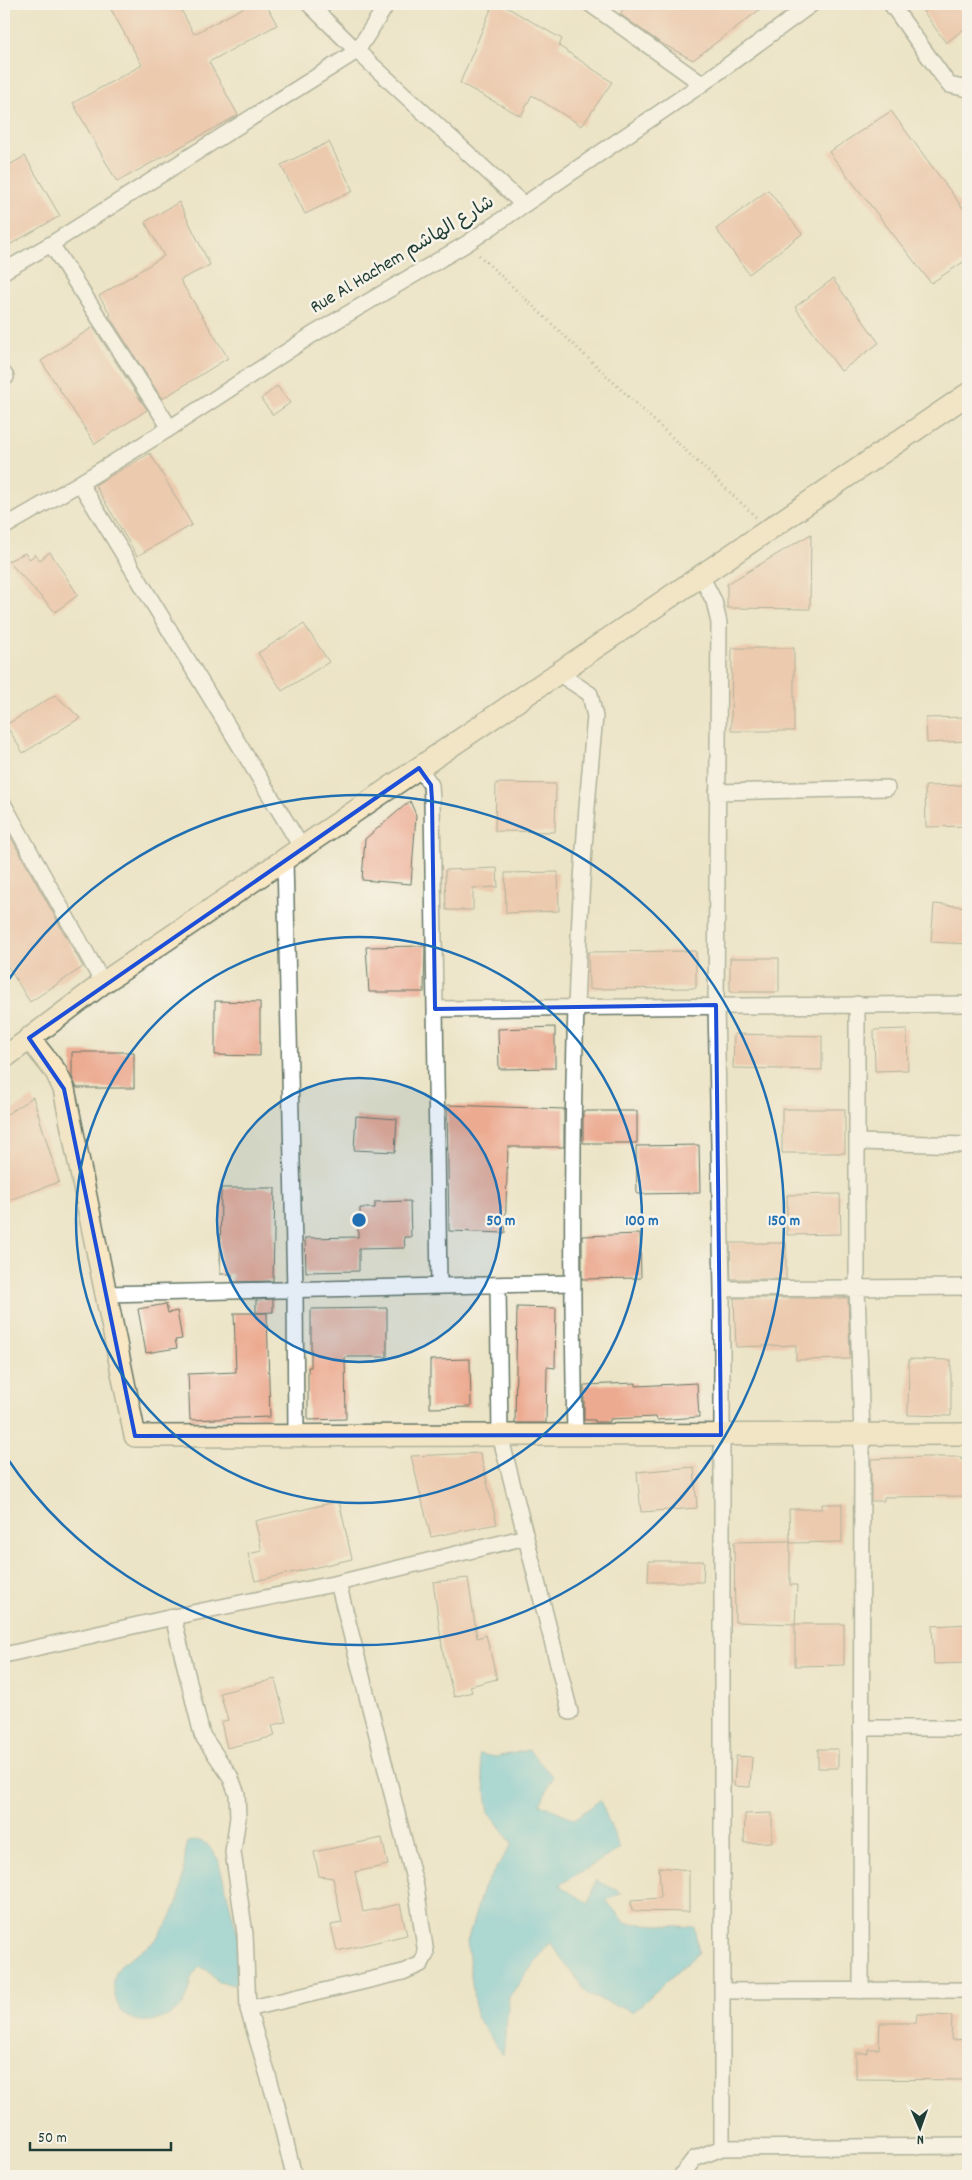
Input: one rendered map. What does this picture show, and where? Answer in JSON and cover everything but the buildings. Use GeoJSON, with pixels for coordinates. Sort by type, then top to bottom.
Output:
{"type":"FeatureCollection","features":[{"type":"Feature","properties":{"kind":"street"},"geometry":{"type":"LineString","coordinates":[[309,4],[357,51],[524,205]]}},
{"type":"Feature","properties":{"kind":"street"},"geometry":{"type":"LineString","coordinates":[[4,271],[51,244],[357,51],[387,4]]}},
{"type":"Feature","properties":{"kind":"street"},"geometry":{"type":"LineString","coordinates":[[590,4],[702,84]]}},
{"type":"Feature","properties":{"kind":"street","name":"Rue Al Hachem شارع الهاشم"},"geometry":{"type":"LineString","coordinates":[[4,526],[80,483],[170,428],[312,335],[466,244],[702,84],[812,4]]}},
{"type":"Feature","properties":{"kind":"street"},"geometry":{"type":"LineString","coordinates":[[892,4],[950,85],[968,88]]}},
{"type":"Feature","properties":{"kind":"street"},"geometry":{"type":"LineString","coordinates":[[51,244],[170,428]]}},
{"type":"Feature","properties":{"kind":"street"},"geometry":{"type":"LineString","coordinates":[[4,1058],[103,983],[968,394]]}},
{"type":"Feature","properties":{"kind":"street"},"geometry":{"type":"LineString","coordinates":[[80,483],[293,854],[296,1436]]}},
{"type":"Feature","properties":{"kind":"street"},"geometry":{"type":"LineString","coordinates":[[701,576],[714,601],[718,623],[716,1006],[722,1289],[722,2148]]}},
{"type":"Feature","properties":{"kind":"street"},"geometry":{"type":"LineString","coordinates":[[558,673],[590,694],[595,716],[575,1007],[572,1283],[576,1435]]}},
{"type":"Feature","properties":{"kind":"street"},"geometry":{"type":"LineString","coordinates":[[419,768],[431,785],[432,800],[439,1285]]}},
{"type":"Feature","properties":{"kind":"street"},"geometry":{"type":"LineString","coordinates":[[717,792],[887,788]]}},
{"type":"Feature","properties":{"kind":"street"},"geometry":{"type":"LineString","coordinates":[[4,805],[103,983]]}},
{"type":"Feature","properties":{"kind":"street"},"geometry":{"type":"LineString","coordinates":[[857,1004],[857,1288],[862,1434],[861,1991]]}},
{"type":"Feature","properties":{"kind":"street"},"geometry":{"type":"LineString","coordinates":[[434,1009],[968,1004]]}},
{"type":"Feature","properties":{"kind":"street"},"geometry":{"type":"LineString","coordinates":[[29,1038],[56,1072],[64,1089],[135,1436],[968,1434]]}},
{"type":"Feature","properties":{"kind":"street"},"geometry":{"type":"LineString","coordinates":[[857,1142],[968,1146]]}},
{"type":"Feature","properties":{"kind":"street"},"geometry":{"type":"LineString","coordinates":[[106,1294],[572,1283]]}},
{"type":"Feature","properties":{"kind":"street"},"geometry":{"type":"LineString","coordinates":[[498,1285],[500,1435],[570,1712]]}},
{"type":"Feature","properties":{"kind":"street"},"geometry":{"type":"LineString","coordinates":[[722,1289],[968,1287]]}},
{"type":"Feature","properties":{"kind":"street"},"geometry":{"type":"LineString","coordinates":[[4,1655],[173,1617],[338,1583],[526,1537]]}},
{"type":"Feature","properties":{"kind":"street"},"geometry":{"type":"LineString","coordinates":[[248,2009],[403,1972],[421,1964],[426,1954],[416,1887],[338,1583]]}},
{"type":"Feature","properties":{"kind":"street"},"geometry":{"type":"LineString","coordinates":[[173,1617],[202,1735],[230,1776],[236,1794],[238,1817],[234,1852],[245,1934],[248,2009],[294,2176]]}},
{"type":"Feature","properties":{"kind":"street"},"geometry":{"type":"LineString","coordinates":[[861,1728],[968,1728]]}},
{"type":"Feature","properties":{"kind":"street"},"geometry":{"type":"LineString","coordinates":[[722,1991],[968,1990]]}},
{"type":"Feature","properties":{"kind":"street"},"geometry":{"type":"LineString","coordinates":[[682,2176],[694,2159],[722,2148],[968,2146]]}},
{"type":"Feature","properties":{"kind":"path"},"geometry":{"type":"LineString","coordinates":[[466,244],[769,530]]}},
{"type":"Feature","properties":{"kind":"highlighted area"},"geometry":{"type":"Polygon","coordinates":[[[419,768],[431,785],[432,800],[435,1009],[716,1005],[721,1435],[135,1436],[64,1089],[29,1038],[419,768]]]}},
{"type":"Feature","properties":{"kind":"water"},"geometry":{"type":"Polygon","coordinates":[[[529,1750],[553,1777],[540,1804],[575,1819],[600,1800],[620,1849],[559,1885],[589,1904],[596,1880],[622,1893],[606,1900],[625,1923],[694,1927],[699,1952],[633,2012],[588,1995],[550,1942],[509,1997],[503,2055],[476,2017],[467,1942],[483,1888],[512,1844],[489,1812],[479,1754],[495,1757],[529,1750]]]}},
{"type":"Feature","properties":{"kind":"water"},"geometry":{"type":"Polygon","coordinates":[[[197,1840],[207,1844],[218,1859],[239,1940],[242,1979],[232,1984],[217,1982],[210,1971],[199,1967],[192,1977],[183,2005],[174,2012],[154,2021],[134,2020],[125,2015],[119,2007],[114,1990],[115,1976],[122,1964],[151,1944],[166,1926],[179,1896],[188,1842],[197,1840]]]}}]}
